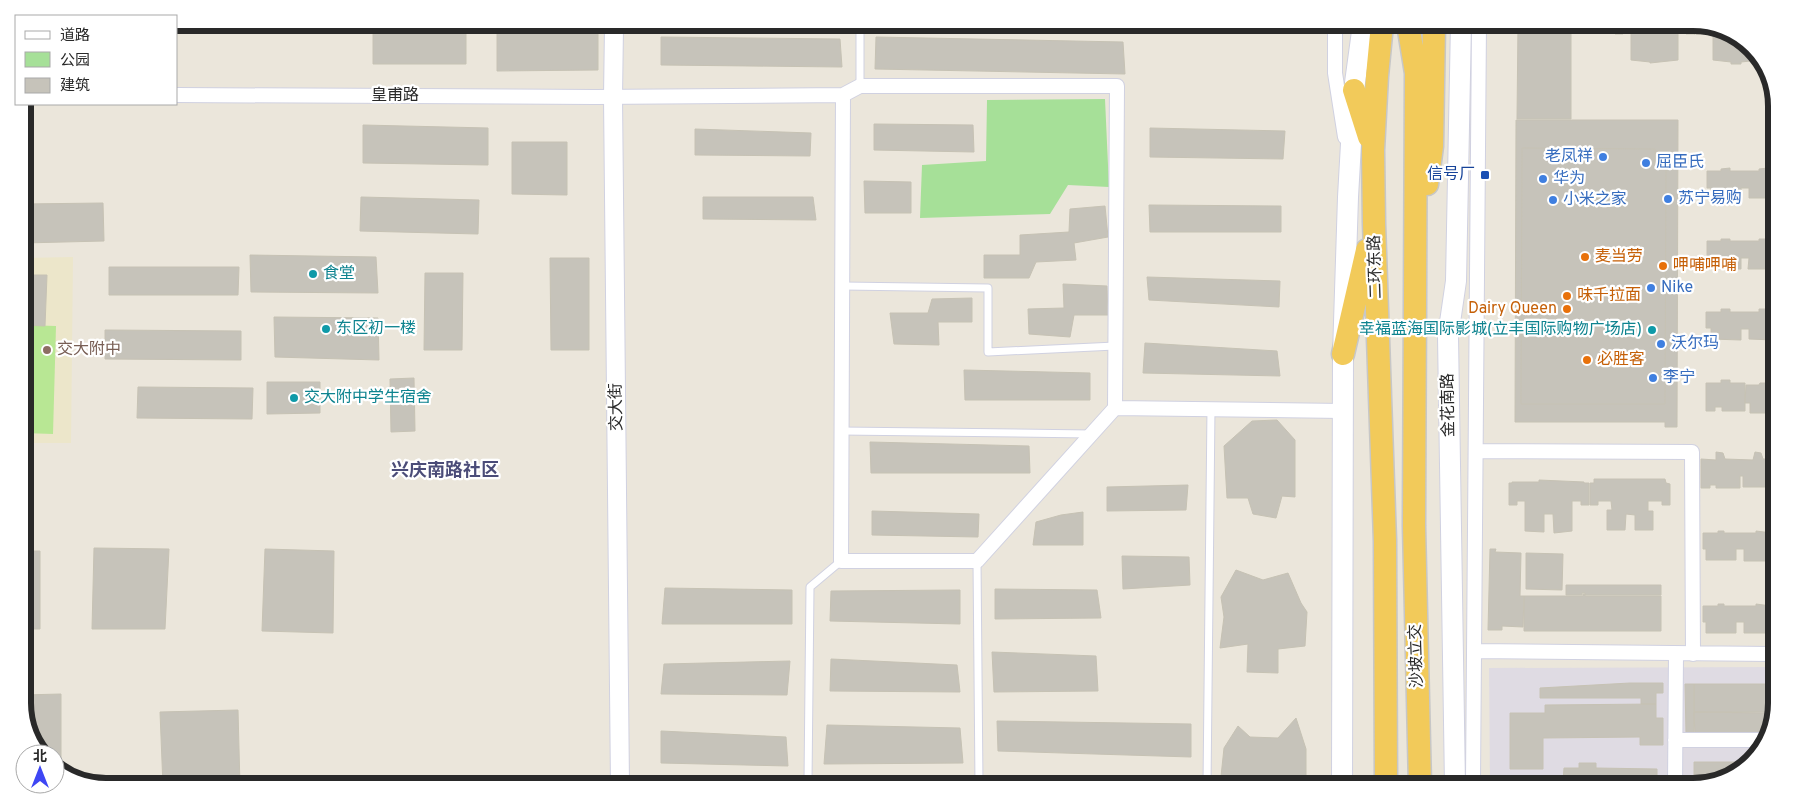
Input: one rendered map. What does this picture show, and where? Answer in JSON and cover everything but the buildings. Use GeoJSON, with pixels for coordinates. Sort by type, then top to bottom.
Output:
{"type":"FeatureCollection","features":[{"type":"Feature","properties":{"kind":"highway","name":"二环东路"},"geometry":{"type":"LineString","coordinates":[[1381,31],[1373,150],[1385,541]]}},
{"type":"Feature","properties":{"kind":"highway"},"geometry":{"type":"LineString","coordinates":[[1409,31],[1416,73],[1415,282]]}},
{"type":"Feature","properties":{"kind":"highway"},"geometry":{"type":"LineString","coordinates":[[1415,282],[1432,146],[1434,31]]}},
{"type":"Feature","properties":{"kind":"highway"},"geometry":{"type":"LineString","coordinates":[[1354,90],[1373,150]]}},
{"type":"Feature","properties":{"kind":"highway"},"geometry":{"type":"LineString","coordinates":[[1343,354],[1374,222]]}},
{"type":"Feature","properties":{"kind":"highway","name":"沙坡立交"},"geometry":{"type":"LineString","coordinates":[[1415,282],[1414,526],[1420,778]]}},
{"type":"Feature","properties":{"kind":"highway","name":"沙坡立交"},"geometry":{"type":"LineString","coordinates":[[1385,541],[1386,778]]}},
{"type":"Feature","properties":{"kind":"main road"},"geometry":{"type":"LineString","coordinates":[[1342,778],[1343,354],[1354,90],[1362,31]]}},
{"type":"Feature","properties":{"kind":"main road","name":"金花南路"},"geometry":{"type":"LineString","coordinates":[[1455,778],[1448,336],[1456,281],[1461,31]]}},
{"type":"Feature","properties":{"kind":"street","name":"交大街"},"geometry":{"type":"LineString","coordinates":[[614,31],[620,778]]}},
{"type":"Feature","properties":{"kind":"street"},"geometry":{"type":"LineString","coordinates":[[1335,31],[1335,73],[1350,168]]}},
{"type":"Feature","properties":{"kind":"street"},"geometry":{"type":"LineString","coordinates":[[1473,778],[1479,31]]}},
{"type":"Feature","properties":{"kind":"street"},"geometry":{"type":"LineString","coordinates":[[860,86],[1117,86],[1115,408],[977,561],[842,561],[843,95],[860,86]]}},
{"type":"Feature","properties":{"kind":"street","name":"皇甫路"},"geometry":{"type":"LineString","coordinates":[[178,95],[613,97],[843,95]]}},
{"type":"Feature","properties":{"kind":"street"},"geometry":{"type":"LineString","coordinates":[[1115,408],[1343,411]]}},
{"type":"Feature","properties":{"kind":"street"},"geometry":{"type":"LineString","coordinates":[[1476,451],[1692,452],[1693,654]]}},
{"type":"Feature","properties":{"kind":"street"},"geometry":{"type":"LineString","coordinates":[[1474,651],[1768,654]]}},
{"type":"Feature","properties":{"kind":"street"},"geometry":{"type":"LineString","coordinates":[[1675,778],[1676,654]]}},
{"type":"Feature","properties":{"kind":"street"},"geometry":{"type":"LineString","coordinates":[[1675,740],[1758,740]]}},
{"type":"Feature","properties":{"kind":"lane"},"geometry":{"type":"LineString","coordinates":[[860,31],[860,86]]}},
{"type":"Feature","properties":{"kind":"lane"},"geometry":{"type":"LineString","coordinates":[[843,286],[988,288],[988,352],[1115,346]]}},
{"type":"Feature","properties":{"kind":"lane"},"geometry":{"type":"LineString","coordinates":[[1207,778],[1211,408]]}},
{"type":"Feature","properties":{"kind":"lane"},"geometry":{"type":"LineString","coordinates":[[842,431],[1091,434]]}},
{"type":"Feature","properties":{"kind":"lane"},"geometry":{"type":"LineString","coordinates":[[808,778],[810,587],[842,561]]}},
{"type":"Feature","properties":{"kind":"lane"},"geometry":{"type":"LineString","coordinates":[[977,561],[979,778]]}},
{"type":"Feature","properties":{"kind":"shaded area","name":"交大附中"},"geometry":{"type":"Polygon","coordinates":[[[73,257],[71,443],[31,443],[31,258],[73,257]]]}},
{"type":"Feature","properties":{"kind":"shaded area"},"geometry":{"type":"Polygon","coordinates":[[[1768,667],[1766,718],[1758,740],[1742,759],[1726,770],[1703,777],[1490,778],[1489,668],[1768,667]]]}},
{"type":"Feature","properties":{"kind":"green space"},"geometry":{"type":"Polygon","coordinates":[[[1105,99],[1109,187],[1068,185],[1050,214],[920,218],[922,165],[986,161],[987,100],[1105,99]]]}},
{"type":"Feature","properties":{"kind":"green space"},"geometry":{"type":"Polygon","coordinates":[[[31,325],[56,326],[53,434],[31,433],[31,325]]]}},
{"type":"Feature","properties":{"kind":"place","name":"老凤祥"},"geometry":{"type":"Point","coordinates":[1603,157]}},
{"type":"Feature","properties":{"kind":"place","name":"屈臣氏"},"geometry":{"type":"Point","coordinates":[1646,163]}},
{"type":"Feature","properties":{"kind":"place","name":"信号厂"},"geometry":{"type":"Point","coordinates":[1485,175]}},
{"type":"Feature","properties":{"kind":"place","name":"华为"},"geometry":{"type":"Point","coordinates":[1543,179]}},
{"type":"Feature","properties":{"kind":"place","name":"苏宁易购"},"geometry":{"type":"Point","coordinates":[1668,199]}},
{"type":"Feature","properties":{"kind":"place","name":"小米之家"},"geometry":{"type":"Point","coordinates":[1553,200]}},
{"type":"Feature","properties":{"kind":"place","name":"麦当劳"},"geometry":{"type":"Point","coordinates":[1585,257]}},
{"type":"Feature","properties":{"kind":"place","name":"呷哺呷哺"},"geometry":{"type":"Point","coordinates":[1663,266]}},
{"type":"Feature","properties":{"kind":"place","name":"食堂"},"geometry":{"type":"Point","coordinates":[313,274]}},
{"type":"Feature","properties":{"kind":"place","name":"Nike"},"geometry":{"type":"Point","coordinates":[1651,288]}},
{"type":"Feature","properties":{"kind":"place","name":"味千拉面"},"geometry":{"type":"Point","coordinates":[1567,296]}},
{"type":"Feature","properties":{"kind":"place","name":"Dairy Queen"},"geometry":{"type":"Point","coordinates":[1567,309]}},
{"type":"Feature","properties":{"kind":"place","name":"东区初一楼"},"geometry":{"type":"Point","coordinates":[326,329]}},
{"type":"Feature","properties":{"kind":"place","name":"幸福蓝海国际影城(立丰国际购物广场店)"},"geometry":{"type":"Point","coordinates":[1652,330]}},
{"type":"Feature","properties":{"kind":"place","name":"沃尔玛"},"geometry":{"type":"Point","coordinates":[1661,344]}},
{"type":"Feature","properties":{"kind":"place","name":"交大附中"},"geometry":{"type":"Point","coordinates":[47,350]}},
{"type":"Feature","properties":{"kind":"place","name":"必胜客"},"geometry":{"type":"Point","coordinates":[1587,360]}},
{"type":"Feature","properties":{"kind":"place","name":"李宁"},"geometry":{"type":"Point","coordinates":[1653,378]}},
{"type":"Feature","properties":{"kind":"place","name":"交大附中学生宿舍"},"geometry":{"type":"Point","coordinates":[294,398]}},
{"type":"Feature","properties":{"kind":"district","name":"兴庆南路社区"},"geometry":{"type":"Point","coordinates":[445,471]}}]}
